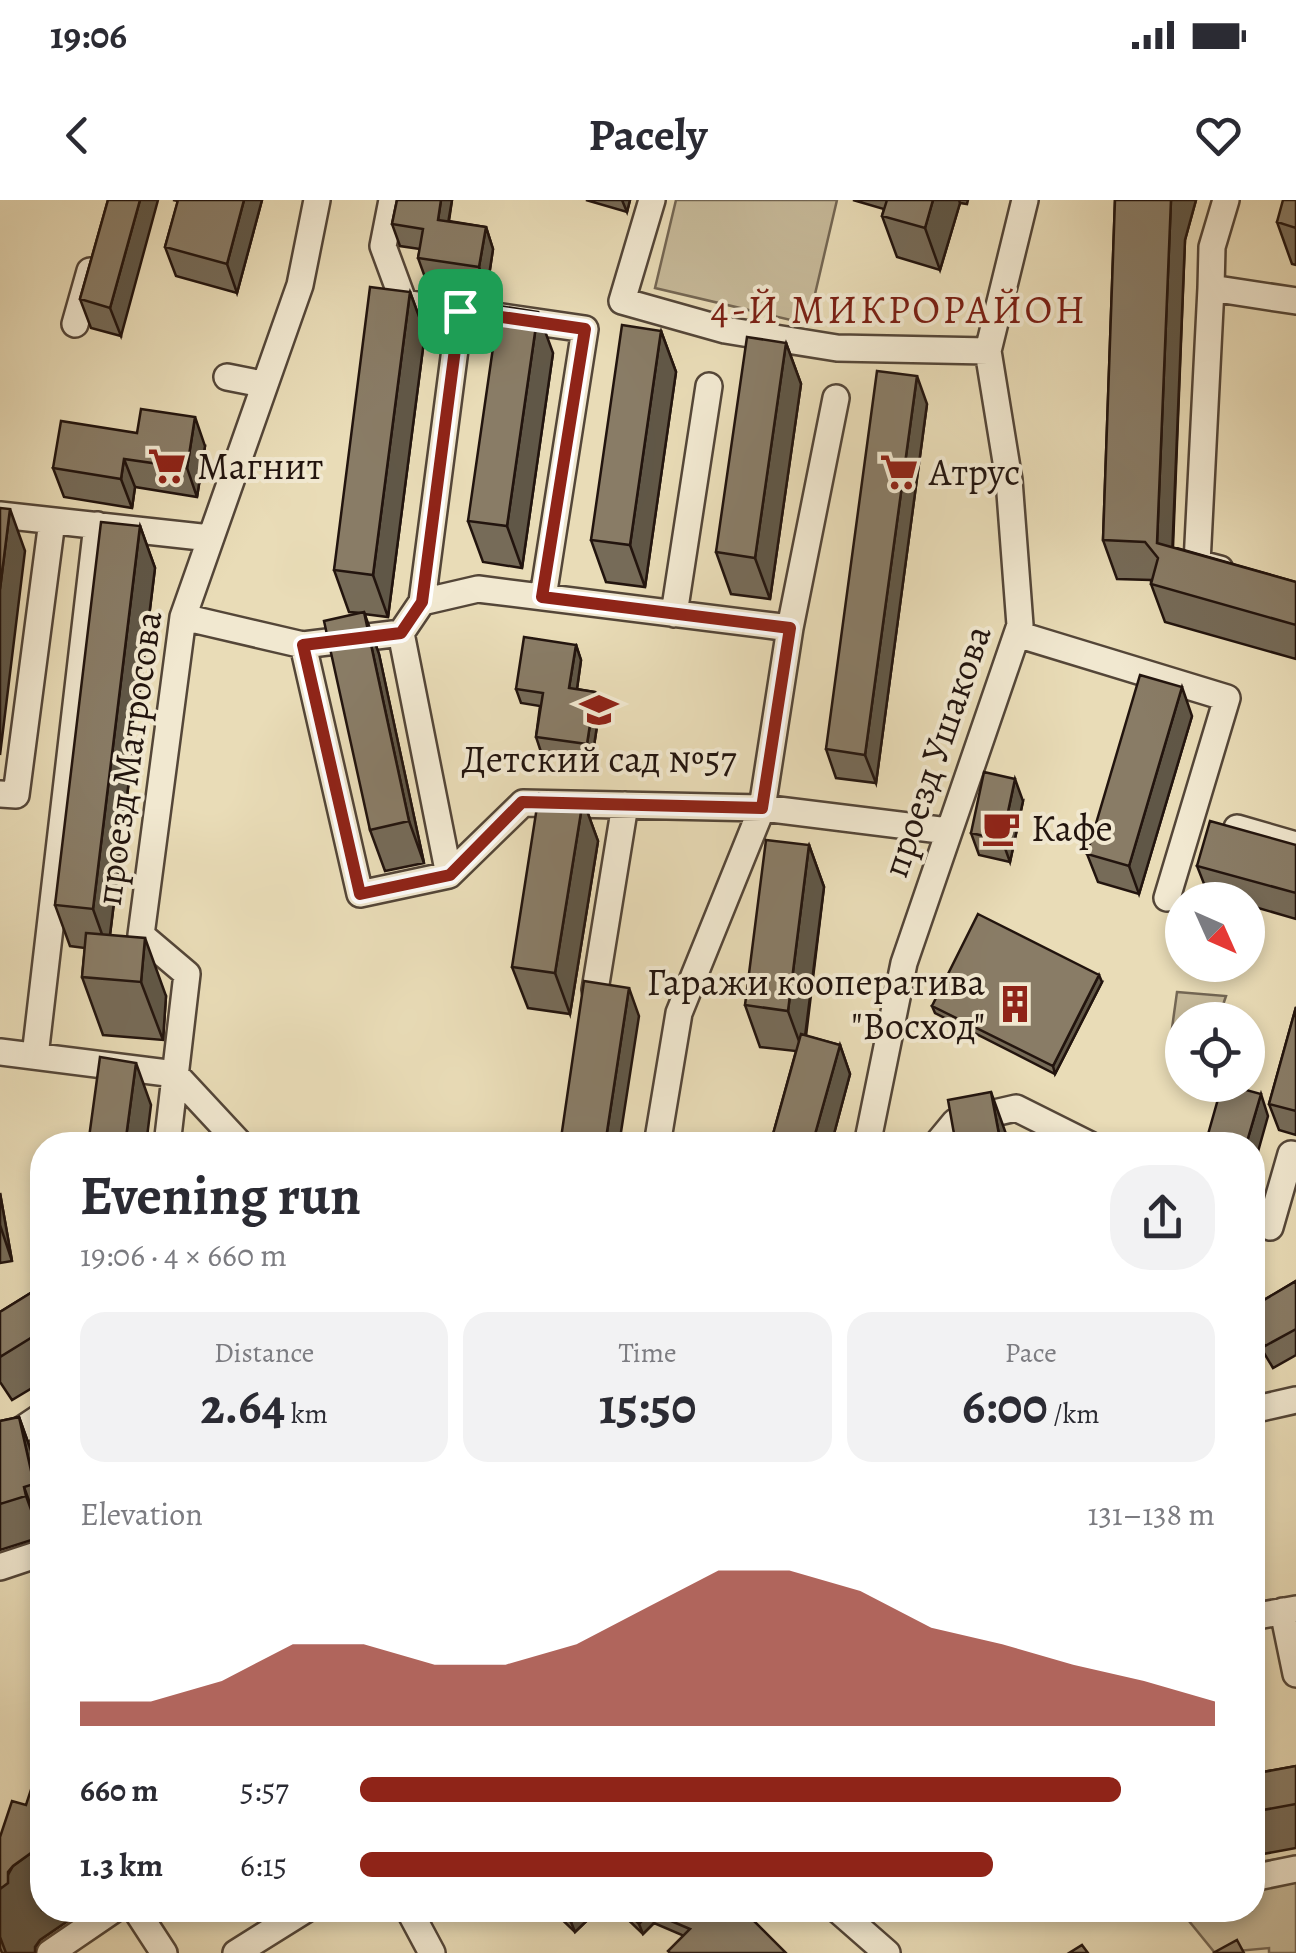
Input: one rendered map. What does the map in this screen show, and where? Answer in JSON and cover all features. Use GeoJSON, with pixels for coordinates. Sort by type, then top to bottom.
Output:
{"type":"FeatureCollection","features":[{"type":"Feature","properties":{"kind":"street","name":"проезд Матросова"},"geometry":{"type":"LineString","coordinates":[[169,1132],[187,974],[141,936],[183,617],[300,285],[316,200]]}},
{"type":"Feature","properties":{"kind":"street"},"geometry":{"type":"LineString","coordinates":[[392,200],[384,246],[404,303],[585,329],[542,597]]}},
{"type":"Feature","properties":{"kind":"street"},"geometry":{"type":"LineString","coordinates":[[652,200],[622,301],[724,330],[836,348],[988,352]]}},
{"type":"Feature","properties":{"kind":"street","name":"проезд Ушакова"},"geometry":{"type":"LineString","coordinates":[[870,1132],[904,963],[1020,624],[1009,480],[988,352],[1025,200]]}},
{"type":"Feature","properties":{"kind":"street"},"geometry":{"type":"LineString","coordinates":[[1226,200],[1212,247],[1197,563],[1247,577]]}},
{"type":"Feature","properties":{"kind":"street"},"geometry":{"type":"LineString","coordinates":[[76,324],[96,248]]}},
{"type":"Feature","properties":{"kind":"street"},"geometry":{"type":"LineString","coordinates":[[1211,288],[1296,301]]}},
{"type":"Feature","properties":{"kind":"street"},"geometry":{"type":"LineString","coordinates":[[450,875],[401,633],[422,602],[460,311]]}},
{"type":"Feature","properties":{"kind":"street"},"geometry":{"type":"LineString","coordinates":[[227,377],[262,384]]}},
{"type":"Feature","properties":{"kind":"street"},"geometry":{"type":"LineString","coordinates":[[674,614],[709,386]]}},
{"type":"Feature","properties":{"kind":"street"},"geometry":{"type":"LineString","coordinates":[[659,1132],[679,1013],[762,808],[790,628],[836,398]]}},
{"type":"Feature","properties":{"kind":"street"},"geometry":{"type":"LineString","coordinates":[[0,515],[210,538]]}},
{"type":"Feature","properties":{"kind":"street"},"geometry":{"type":"LineString","coordinates":[[0,794],[16,796],[52,521]]}},
{"type":"Feature","properties":{"kind":"street"},"geometry":{"type":"LineString","coordinates":[[35,1056],[97,525]]}},
{"type":"Feature","properties":{"kind":"street"},"geometry":{"type":"LineString","coordinates":[[422,602],[478,589],[790,628]]}},
{"type":"Feature","properties":{"kind":"street"},"geometry":{"type":"LineString","coordinates":[[183,617],[303,645],[401,633]]}},
{"type":"Feature","properties":{"kind":"street"},"geometry":{"type":"LineString","coordinates":[[1016,634],[1227,698],[1172,882]]}},
{"type":"Feature","properties":{"kind":"street"},"geometry":{"type":"LineString","coordinates":[[303,645],[360,894],[450,875],[522,802],[762,808],[948,832]]}},
{"type":"Feature","properties":{"kind":"street"},"geometry":{"type":"LineString","coordinates":[[595,990],[625,805]]}},
{"type":"Feature","properties":{"kind":"street"},"geometry":{"type":"LineString","coordinates":[[1238,828],[1296,845]]}},
{"type":"Feature","properties":{"kind":"street"},"geometry":{"type":"LineString","coordinates":[[0,1052],[176,1074],[229,1132]]}},
{"type":"Feature","properties":{"kind":"street"},"geometry":{"type":"LineString","coordinates":[[947,1132],[955,1122],[1016,1108],[1064,1132]]}},
{"type":"Feature","properties":{"kind":"street"},"geometry":{"type":"LineString","coordinates":[[1270,1227],[1291,1154],[1296,1155]]}},
{"type":"Feature","properties":{"kind":"street"},"geometry":{"type":"LineString","coordinates":[[1265,1407],[1296,1400]]}},
{"type":"Feature","properties":{"kind":"street"},"geometry":{"type":"LineString","coordinates":[[0,1439],[3,1442],[30,1424]]}},
{"type":"Feature","properties":{"kind":"street"},"geometry":{"type":"LineString","coordinates":[[0,1568],[30,1557]]}},
{"type":"Feature","properties":{"kind":"street"},"geometry":{"type":"LineString","coordinates":[[1265,1615],[1290,1610],[1296,1674]]}},
{"type":"Feature","properties":{"kind":"street"},"geometry":{"type":"LineString","coordinates":[[1265,1875],[1296,1869]]}},
{"type":"Feature","properties":{"kind":"street"},"geometry":{"type":"LineString","coordinates":[[50,1953],[95,1922]]}},
{"type":"Feature","properties":{"kind":"street"},"geometry":{"type":"LineString","coordinates":[[144,1922],[164,1953]]}},
{"type":"Feature","properties":{"kind":"street"},"geometry":{"type":"LineString","coordinates":[[236,1953],[285,1922]]}},
{"type":"Feature","properties":{"kind":"street"},"geometry":{"type":"LineString","coordinates":[[415,1922],[432,1953]]}},
{"type":"Feature","properties":{"kind":"street"},"geometry":{"type":"LineString","coordinates":[[852,1922],[887,1953]]}},
{"type":"Feature","properties":{"kind":"shaded area"},"geometry":{"type":"Polygon","coordinates":[[[676,200],[837,200],[808,324],[655,288],[676,200]]]}},
{"type":"Feature","properties":{"kind":"shaded area"},"geometry":{"type":"Polygon","coordinates":[[[1177,992],[1226,996],[1224,1002],[1176,1002],[1177,992]]]}},
{"type":"Feature","properties":{"kind":"shaded area"},"geometry":{"type":"Polygon","coordinates":[[[1296,1856],[1296,1953],[1269,1953],[1269,1948],[1215,1953],[1190,1922],[1265,1922],[1265,1861],[1296,1856]]]}},
{"type":"Feature","properties":{"kind":"building"},"geometry":{"type":"Polygon","coordinates":[[[108,200],[140,200],[110,308],[80,299],[108,200]]]}},
{"type":"Feature","properties":{"kind":"building"},"geometry":{"type":"Polygon","coordinates":[[[178,200],[244,200],[227,264],[165,247],[178,200]]]}},
{"type":"Feature","properties":{"kind":"building"},"geometry":{"type":"Polygon","coordinates":[[[397,200],[441,200],[438,220],[486,227],[479,267],[418,258],[423,229],[392,224],[397,200]]]}},
{"type":"Feature","properties":{"kind":"building"},"geometry":{"type":"Polygon","coordinates":[[[887,200],[933,200],[925,228],[882,216],[887,200]]]}},
{"type":"Feature","properties":{"kind":"building"},"geometry":{"type":"Polygon","coordinates":[[[1115,200],[1171,200],[1157,543],[1296,582],[1296,625],[1151,584],[1158,558],[1145,542],[1103,540],[1115,200]]]}},
{"type":"Feature","properties":{"kind":"building"},"geometry":{"type":"Polygon","coordinates":[[[1283,200],[1296,200],[1296,228],[1277,222],[1283,200]]]}},
{"type":"Feature","properties":{"kind":"building"},"geometry":{"type":"Polygon","coordinates":[[[370,287],[410,292],[373,575],[334,570],[370,287]]]}},
{"type":"Feature","properties":{"kind":"building"},"geometry":{"type":"Polygon","coordinates":[[[499,306],[538,312],[507,526],[468,521],[499,306]]]}},
{"type":"Feature","properties":{"kind":"building"},"geometry":{"type":"Polygon","coordinates":[[[622,325],[661,331],[630,545],[591,540],[622,325]]]}},
{"type":"Feature","properties":{"kind":"building"},"geometry":{"type":"Polygon","coordinates":[[[747,337],[786,343],[755,558],[716,552],[747,337]]]}},
{"type":"Feature","properties":{"kind":"building"},"geometry":{"type":"Polygon","coordinates":[[[877,371],[917,376],[865,755],[826,749],[877,371]]]}},
{"type":"Feature","properties":{"kind":"building"},"geometry":{"type":"Polygon","coordinates":[[[141,409],[195,417],[187,468],[124,459],[121,479],[53,468],[61,421],[137,433],[141,409]]]}},
{"type":"Feature","properties":{"kind":"building"},"geometry":{"type":"Polygon","coordinates":[[[0,508],[10,509],[0,589],[0,508]]]}},
{"type":"Feature","properties":{"kind":"building"},"geometry":{"type":"Polygon","coordinates":[[[101,522],[140,526],[93,909],[55,905],[101,522]]]}},
{"type":"Feature","properties":{"kind":"building"},"geometry":{"type":"Polygon","coordinates":[[[364,612],[409,821],[370,830],[324,621],[364,612]]]}},
{"type":"Feature","properties":{"kind":"building"},"geometry":{"type":"Polygon","coordinates":[[[524,637],[576,645],[569,688],[595,692],[587,744],[536,737],[543,693],[516,689],[524,637]]]}},
{"type":"Feature","properties":{"kind":"building"},"geometry":{"type":"Polygon","coordinates":[[[1140,675],[1182,687],[1129,866],[1087,854],[1140,675]]]}},
{"type":"Feature","properties":{"kind":"building"},"geometry":{"type":"Polygon","coordinates":[[[984,772],[1015,779],[1002,840],[971,833],[984,772]]]}},
{"type":"Feature","properties":{"kind":"building"},"geometry":{"type":"Polygon","coordinates":[[[539,794],[583,800],[555,973],[512,967],[539,794]]]}},
{"type":"Feature","properties":{"kind":"building"},"geometry":{"type":"Polygon","coordinates":[[[1210,821],[1296,845],[1296,893],[1265,882],[1197,866],[1210,821]]]}},
{"type":"Feature","properties":{"kind":"building"},"geometry":{"type":"Polygon","coordinates":[[[766,840],[809,845],[788,1011],[745,1005],[766,840]]]}},
{"type":"Feature","properties":{"kind":"building","name":"Гаражи кооператива \"Восход\""},"geometry":{"type":"Polygon","coordinates":[[[978,914],[1099,975],[1053,1066],[932,1006],[978,914]]]}},
{"type":"Feature","properties":{"kind":"building"},"geometry":{"type":"Polygon","coordinates":[[[86,933],[145,938],[141,982],[82,977],[86,933]]]}},
{"type":"Feature","properties":{"kind":"building"},"geometry":{"type":"Polygon","coordinates":[[[584,981],[629,988],[607,1132],[562,1132],[584,981]]]}},
{"type":"Feature","properties":{"kind":"building"},"geometry":{"type":"Polygon","coordinates":[[[1296,1007],[1296,1111],[1269,1104],[1296,1007]]]}},
{"type":"Feature","properties":{"kind":"building"},"geometry":{"type":"Polygon","coordinates":[[[801,1034],[840,1045],[816,1132],[774,1132],[801,1034]]]}},
{"type":"Feature","properties":{"kind":"building"},"geometry":{"type":"Polygon","coordinates":[[[100,1057],[136,1063],[127,1132],[90,1132],[100,1057]]]}},
{"type":"Feature","properties":{"kind":"building"},"geometry":{"type":"Polygon","coordinates":[[[991,1092],[999,1132],[954,1132],[948,1100],[991,1092]]]}},
{"type":"Feature","properties":{"kind":"building"},"geometry":{"type":"Polygon","coordinates":[[[1217,1102],[1259,1102],[1250,1132],[1209,1132],[1217,1102]]]}},
{"type":"Feature","properties":{"kind":"building"},"geometry":{"type":"Polygon","coordinates":[[[1296,1281],[1296,1329],[1265,1346],[1265,1299],[1296,1281]]]}},
{"type":"Feature","properties":{"kind":"building"},"geometry":{"type":"Polygon","coordinates":[[[30,1293],[30,1338],[0,1357],[0,1312],[30,1293]]]}},
{"type":"Feature","properties":{"kind":"building"},"geometry":{"type":"Polygon","coordinates":[[[19,1417],[30,1466],[30,1485],[24,1487],[26,1496],[0,1504],[0,1421],[19,1417]]]}},
{"type":"Feature","properties":{"kind":"building"},"geometry":{"type":"Polygon","coordinates":[[[1296,1766],[1296,1804],[1265,1810],[1265,1772],[1296,1766]]]}},
{"type":"Feature","properties":{"kind":"building"},"geometry":{"type":"Polygon","coordinates":[[[30,1793],[30,1854],[13,1866],[8,1872],[8,1883],[0,1889],[0,1837],[12,1801],[26,1805],[30,1793]]]}},
{"type":"Feature","properties":{"kind":"building"},"geometry":{"type":"Polygon","coordinates":[[[674,1922],[755,1922],[786,1953],[670,1953],[690,1929],[674,1922]]]}},
{"type":"Feature","properties":{"kind":"building"},"geometry":{"type":"Polygon","coordinates":[[[1237,1940],[1244,1953],[1213,1953],[1237,1940]]]}},
{"type":"Feature","properties":{"kind":"building"},"geometry":{"type":"Polygon","coordinates":[[[1082,1945],[1088,1953],[1069,1953],[1082,1945]]]}},
{"type":"Feature","properties":{"kind":"place","name":"Магнит"},"geometry":{"type":"Point","coordinates":[167,466]}},
{"type":"Feature","properties":{"kind":"place","name":"Атрус"},"geometry":{"type":"Point","coordinates":[899,472]}},
{"type":"Feature","properties":{"kind":"place","name":"Детский сад №57"},"geometry":{"type":"Point","coordinates":[599,710]}},
{"type":"Feature","properties":{"kind":"place","name":"Кафе"},"geometry":{"type":"Point","coordinates":[1001,828]}},
{"type":"Feature","properties":{"kind":"place","name":"Гаражи кооператива \"Восход\""},"geometry":{"type":"Point","coordinates":[1015,1004]}},
{"type":"Feature","properties":{"kind":"district","name":"4-Й МИКРОРАЙОН"},"geometry":{"type":"Point","coordinates":[899,309]}},
{"type":"Feature","properties":{"kind":"route"},"geometry":{"type":"LineString","coordinates":[[460,311],[585,329],[542,597],[790,628],[762,808],[522,802],[450,875],[360,894],[303,645],[401,633],[422,602],[460,311]]}}]}
